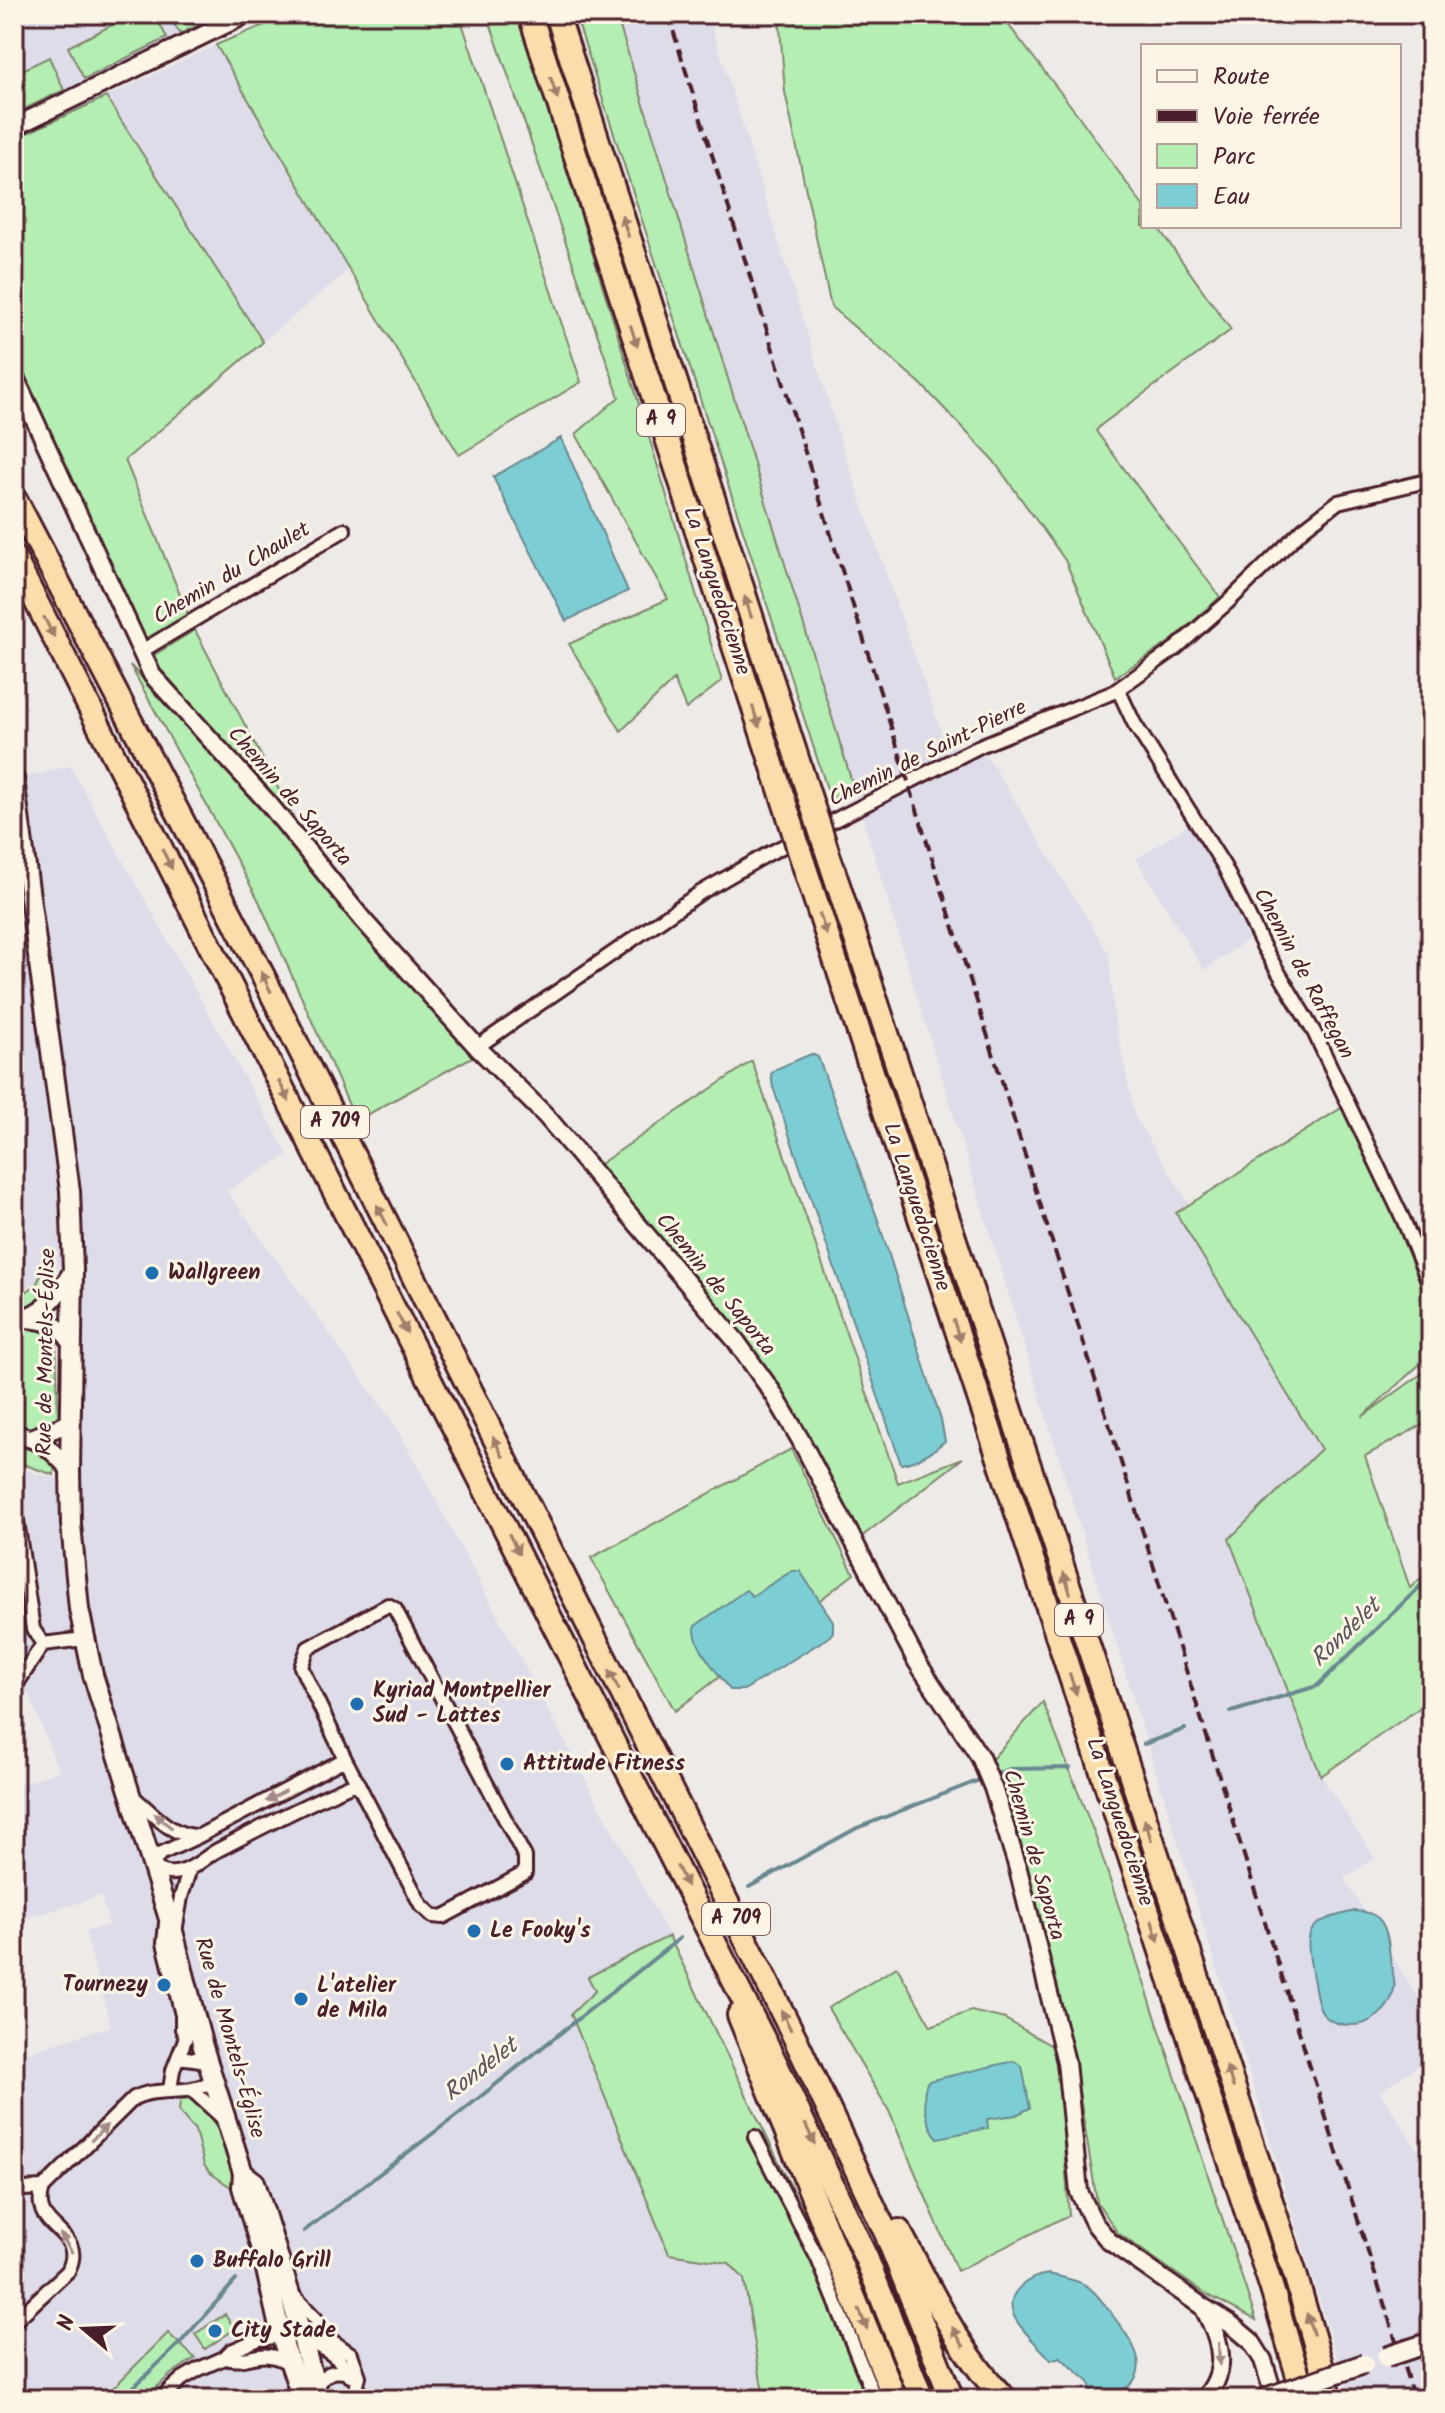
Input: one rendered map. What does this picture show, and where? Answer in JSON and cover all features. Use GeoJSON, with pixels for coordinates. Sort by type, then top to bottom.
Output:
{"type":"FeatureCollection","features":[{"type":"Feature","properties":{"kind":"highway","name":"La Languedocienne"},"geometry":{"type":"LineString","coordinates":[[530,14],[799,850],[1271,2286],[1305,2399]]}},
{"type":"Feature","properties":{"kind":"highway","name":"La Languedocienne"},"geometry":{"type":"LineString","coordinates":[[557,14],[824,842],[1295,2274],[1331,2399]]}},
{"type":"Feature","properties":{"kind":"highway","name":"A 709"},"geometry":{"type":"LineString","coordinates":[[14,497],[262,974],[821,2090],[904,2275],[952,2399]]}},
{"type":"Feature","properties":{"kind":"highway","name":"A 709"},"geometry":{"type":"LineString","coordinates":[[14,558],[714,1938],[837,2191],[922,2399]]}},
{"type":"Feature","properties":{"kind":"highway"},"geometry":{"type":"LineString","coordinates":[[714,1938],[747,2038],[835,2246],[895,2399]]}},
{"type":"Feature","properties":{"kind":"highway"},"geometry":{"type":"LineString","coordinates":[[821,2090],[958,2339],[1005,2399]]}},
{"type":"Feature","properties":{"kind":"main road","name":"Rue de Montels-Église"},"geometry":{"type":"LineString","coordinates":[[14,779],[70,1191],[73,1270],[70,1470],[75,1581],[84,1639],[243,2173],[242,2187],[262,2252],[281,2336],[290,2364],[312,2396]]}},
{"type":"Feature","properties":{"kind":"main road","name":"Rue de Montels-Église"},"geometry":{"type":"LineString","coordinates":[[243,2173],[255,2182],[289,2291],[302,2338],[312,2396]]}},
{"type":"Feature","properties":{"kind":"main road"},"geometry":{"type":"LineString","coordinates":[[262,2252],[272,2269],[287,2329],[302,2338]]}},
{"type":"Feature","properties":{"kind":"main road"},"geometry":{"type":"LineString","coordinates":[[281,2336],[300,2360],[312,2396]]}},
{"type":"Feature","properties":{"kind":"main road"},"geometry":{"type":"LineString","coordinates":[[1262,2399],[1429,2342]]}},
{"type":"Feature","properties":{"kind":"street"},"geometry":{"type":"LineString","coordinates":[[14,127],[247,14]]}},
{"type":"Feature","properties":{"kind":"street","name":"Chemin de Saporta"},"geometry":{"type":"LineString","coordinates":[[14,375],[152,675],[269,804],[363,920],[477,1047],[546,1116],[736,1341],[773,1393],[917,1662],[980,1757],[993,1788],[1017,1865],[1066,2062],[1079,2192],[1094,2223],[1109,2241],[1251,2341],[1263,2360],[1275,2399]]}},
{"type":"Feature","properties":{"kind":"street","name":"Chemin de Saint-Pierre"},"geometry":{"type":"LineString","coordinates":[[477,1047],[700,893],[766,855],[982,745],[1118,689],[1176,648],[1303,529],[1338,502],[1431,480]]}},
{"type":"Feature","properties":{"kind":"street","name":"Chemin du Chaulet"},"geometry":{"type":"LineString","coordinates":[[140,652],[344,530]]}},
{"type":"Feature","properties":{"kind":"street","name":"Chemin de Raffegan"},"geometry":{"type":"LineString","coordinates":[[1118,689],[1134,723],[1224,866],[1264,948],[1314,1032],[1403,1219],[1431,1288]]}},
{"type":"Feature","properties":{"kind":"street"},"geometry":{"type":"LineString","coordinates":[[19,1320],[43,1310],[73,1270]]}},
{"type":"Feature","properties":{"kind":"street"},"geometry":{"type":"LineString","coordinates":[[19,1320],[53,1324],[71,1342]]}},
{"type":"Feature","properties":{"kind":"street"},"geometry":{"type":"LineString","coordinates":[[22,1436],[70,1423]]}},
{"type":"Feature","properties":{"kind":"street"},"geometry":{"type":"LineString","coordinates":[[22,1436],[52,1450],[70,1470]]}},
{"type":"Feature","properties":{"kind":"street"},"geometry":{"type":"LineString","coordinates":[[16,1491],[15,1507],[33,1629],[43,1644]]}},
{"type":"Feature","properties":{"kind":"street"},"geometry":{"type":"LineString","coordinates":[[388,1605],[395,1609],[518,1843],[525,1857],[525,1873],[443,1917],[433,1916],[421,1905],[358,1782],[301,1667],[308,1648],[388,1605]]}},
{"type":"Feature","properties":{"kind":"street"},"geometry":{"type":"LineString","coordinates":[[14,1688],[18,1675],[43,1644],[84,1639]]}},
{"type":"Feature","properties":{"kind":"street"},"geometry":{"type":"LineString","coordinates":[[345,1759],[160,1854],[151,1866],[170,1874],[190,1868],[322,1797],[358,1782]]}},
{"type":"Feature","properties":{"kind":"street"},"geometry":{"type":"LineString","coordinates":[[131,1796],[166,1826],[186,1836],[199,1836]]}},
{"type":"Feature","properties":{"kind":"street"},"geometry":{"type":"LineString","coordinates":[[174,1935],[190,1868]]}},
{"type":"Feature","properties":{"kind":"street","name":"Rue de Montels-Église"},"geometry":{"type":"LineString","coordinates":[[167,1916],[164,1943],[186,2037]]}},
{"type":"Feature","properties":{"kind":"street"},"geometry":{"type":"LineString","coordinates":[[170,2090],[173,2070],[194,2013]]}},
{"type":"Feature","properties":{"kind":"street"},"geometry":{"type":"LineString","coordinates":[[14,2322],[68,2271],[73,2262],[71,2244],[41,2211],[43,2188],[134,2098],[170,2090],[192,2090],[208,2084],[211,2070],[179,2057]]}},
{"type":"Feature","properties":{"kind":"street"},"geometry":{"type":"LineString","coordinates":[[192,2090],[228,2123]]}},
{"type":"Feature","properties":{"kind":"street"},"geometry":{"type":"LineString","coordinates":[[755,2137],[818,2259],[875,2399]]}},
{"type":"Feature","properties":{"kind":"street"},"geometry":{"type":"LineString","coordinates":[[14,2186],[43,2188]]}},
{"type":"Feature","properties":{"kind":"street"},"geometry":{"type":"LineString","coordinates":[[289,2291],[316,2319],[323,2335],[351,2354],[359,2376],[354,2395]]}},
{"type":"Feature","properties":{"kind":"street"},"geometry":{"type":"LineString","coordinates":[[1203,2307],[1218,2335],[1220,2355],[1219,2372],[1203,2399]]}},
{"type":"Feature","properties":{"kind":"street"},"geometry":{"type":"LineString","coordinates":[[160,2399],[182,2379],[224,2358],[231,2351],[259,2339],[281,2336]]}},
{"type":"Feature","properties":{"kind":"street"},"geometry":{"type":"LineString","coordinates":[[302,2338],[342,2361],[349,2373],[354,2395]]}},
{"type":"Feature","properties":{"kind":"street"},"geometry":{"type":"LineString","coordinates":[[224,2358],[232,2361],[272,2355],[290,2364]]}},
{"type":"Feature","properties":{"kind":"street"},"geometry":{"type":"LineString","coordinates":[[312,2396],[325,2375],[339,2371],[349,2373]]}},
{"type":"Feature","properties":{"kind":"shaded area"},"geometry":{"type":"Polygon","coordinates":[[[14,14],[227,14],[14,118],[14,14]]]}},
{"type":"Feature","properties":{"kind":"shaded area"},"geometry":{"type":"Polygon","coordinates":[[[616,14],[708,14],[846,458],[944,740],[989,759],[1109,954],[1114,1015],[1135,1117],[1189,1204],[1176,1213],[1321,1449],[1229,1539],[1321,1776],[1375,1858],[1344,1878],[1431,2018],[1431,2056],[1380,2092],[1431,2171],[1431,2399],[1350,2399],[616,14]]]}},
{"type":"Feature","properties":{"kind":"shaded area"},"geometry":{"type":"Polygon","coordinates":[[[216,45],[348,270],[263,342],[106,97],[216,45]]]}},
{"type":"Feature","properties":{"kind":"shaded area"},"geometry":{"type":"Polygon","coordinates":[[[70,766],[288,1155],[227,1191],[397,1428],[669,1936],[589,1978],[595,1991],[640,2178],[669,2254],[729,2263],[744,2279],[764,2399],[14,2399],[14,2154],[17,2153],[14,2142],[14,2057],[111,2026],[85,1932],[109,1925],[101,1896],[14,1922],[14,1787],[59,1771],[28,1691],[14,1706],[14,1464],[59,1479],[69,1262],[14,1295],[14,780],[70,766]]]}},
{"type":"Feature","properties":{"kind":"shaded area"},"geometry":{"type":"Polygon","coordinates":[[[1191,823],[1226,878],[1252,937],[1204,970],[1136,859],[1191,823]]]}},
{"type":"Feature","properties":{"kind":"green space"},"geometry":{"type":"Polygon","coordinates":[[[134,14],[155,14],[167,38],[84,79],[68,47],[134,14]]]}},
{"type":"Feature","properties":{"kind":"green space"},"geometry":{"type":"Polygon","coordinates":[[[168,14],[220,14],[180,34],[168,14]]]}},
{"type":"Feature","properties":{"kind":"green space"},"geometry":{"type":"Polygon","coordinates":[[[290,14],[459,14],[581,382],[459,455],[216,45],[290,14]]]}},
{"type":"Feature","properties":{"kind":"green space"},"geometry":{"type":"Polygon","coordinates":[[[487,14],[516,14],[622,347],[722,681],[686,709],[674,680],[621,731],[569,644],[668,599],[576,434],[619,397],[487,14]]]}},
{"type":"Feature","properties":{"kind":"green space"},"geometry":{"type":"Polygon","coordinates":[[[575,14],[616,14],[855,792],[830,798],[575,14]]]}},
{"type":"Feature","properties":{"kind":"green space"},"geometry":{"type":"Polygon","coordinates":[[[779,14],[1000,14],[1141,203],[1141,228],[1158,228],[1231,330],[1096,431],[1220,597],[1171,641],[1115,677],[1065,560],[993,460],[920,383],[831,307],[785,92],[779,14]]]}},
{"type":"Feature","properties":{"kind":"green space"},"geometry":{"type":"Polygon","coordinates":[[[49,57],[64,90],[14,114],[14,74],[49,57]]]}},
{"type":"Feature","properties":{"kind":"green space"},"geometry":{"type":"Polygon","coordinates":[[[106,97],[263,342],[125,460],[188,614],[149,638],[134,629],[14,367],[14,139],[106,97]]]}},
{"type":"Feature","properties":{"kind":"green space"},"geometry":{"type":"Polygon","coordinates":[[[195,630],[297,824],[153,670],[154,655],[195,630]]]}},
{"type":"Feature","properties":{"kind":"green space"},"geometry":{"type":"Polygon","coordinates":[[[130,665],[263,808],[474,1056],[356,1121],[259,901],[130,665]]]}},
{"type":"Feature","properties":{"kind":"green space"},"geometry":{"type":"Polygon","coordinates":[[[752,1061],[898,1483],[963,1458],[860,1538],[808,1440],[597,1166],[752,1061]]]}},
{"type":"Feature","properties":{"kind":"green space"},"geometry":{"type":"Polygon","coordinates":[[[1346,1105],[1396,1204],[1431,1303],[1431,1354],[1362,1417],[1431,1367],[1431,1420],[1365,1456],[1410,1588],[1431,1569],[1431,1700],[1321,1776],[1229,1539],[1321,1449],[1176,1213],[1346,1105]]]}},
{"type":"Feature","properties":{"kind":"green space"},"geometry":{"type":"Polygon","coordinates":[[[46,1265],[55,1274],[47,1295],[30,1305],[15,1308],[14,1300],[36,1285],[46,1265]]]}},
{"type":"Feature","properties":{"kind":"green space"},"geometry":{"type":"Polygon","coordinates":[[[25,1327],[39,1328],[56,1335],[58,1414],[55,1420],[30,1430],[14,1425],[14,1331],[25,1327]]]}},
{"type":"Feature","properties":{"kind":"green space"},"geometry":{"type":"Polygon","coordinates":[[[14,1445],[45,1454],[54,1462],[54,1475],[14,1461],[14,1445]]]}},
{"type":"Feature","properties":{"kind":"green space"},"geometry":{"type":"Polygon","coordinates":[[[791,1449],[854,1574],[675,1711],[591,1558],[791,1449]]]}},
{"type":"Feature","properties":{"kind":"green space"},"geometry":{"type":"Polygon","coordinates":[[[1043,1702],[1096,1838],[1256,2320],[1204,2293],[1118,2233],[1097,2202],[1074,2061],[1032,1889],[991,1760],[1043,1702]]]}},
{"type":"Feature","properties":{"kind":"green space"},"geometry":{"type":"Polygon","coordinates":[[[669,1936],[796,2197],[881,2399],[764,2399],[744,2279],[729,2263],[669,2254],[571,2014],[595,1991],[588,1977],[669,1936]]]}},
{"type":"Feature","properties":{"kind":"green space"},"geometry":{"type":"Polygon","coordinates":[[[897,1967],[931,2026],[971,2011],[1005,2019],[1057,2049],[1069,2215],[957,2271],[889,2111],[828,2008],[897,1967]]]}},
{"type":"Feature","properties":{"kind":"green space"},"geometry":{"type":"Polygon","coordinates":[[[189,2098],[200,2105],[215,2124],[236,2184],[232,2188],[204,2165],[195,2130],[179,2112],[180,2101],[189,2098]]]}},
{"type":"Feature","properties":{"kind":"green space","name":"City Stade"},"geometry":{"type":"Polygon","coordinates":[[[225,2314],[235,2329],[205,2349],[195,2334],[225,2314]]]}},
{"type":"Feature","properties":{"kind":"green space"},"geometry":{"type":"Polygon","coordinates":[[[168,2333],[195,2358],[171,2374],[144,2399],[102,2399],[168,2333]]]}},
{"type":"Feature","properties":{"kind":"water"},"geometry":{"type":"Polygon","coordinates":[[[561,438],[628,591],[566,621],[493,477],[561,438]]]}},
{"type":"Feature","properties":{"kind":"water"},"geometry":{"type":"Polygon","coordinates":[[[811,1054],[818,1057],[878,1220],[941,1420],[945,1441],[924,1456],[907,1463],[901,1464],[773,1087],[771,1074],[776,1069],[811,1054]]]}},
{"type":"Feature","properties":{"kind":"water"},"geometry":{"type":"Polygon","coordinates":[[[792,1571],[800,1571],[833,1621],[833,1632],[744,1690],[730,1690],[702,1651],[695,1626],[746,1590],[752,1596],[792,1571]]]}},
{"type":"Feature","properties":{"kind":"water"},"geometry":{"type":"Polygon","coordinates":[[[1355,1911],[1374,1915],[1382,1923],[1388,1940],[1394,1985],[1392,1997],[1384,2010],[1365,2023],[1347,2025],[1332,2021],[1321,2010],[1310,1962],[1309,1938],[1317,1925],[1355,1911]]]}},
{"type":"Feature","properties":{"kind":"water"},"geometry":{"type":"Polygon","coordinates":[[[1014,2061],[1022,2066],[1030,2108],[1016,2115],[987,2119],[988,2128],[938,2138],[930,2126],[926,2110],[924,2094],[928,2081],[1014,2061]]]}},
{"type":"Feature","properties":{"kind":"water"},"geometry":{"type":"Polygon","coordinates":[[[1049,2274],[1076,2281],[1092,2290],[1131,2341],[1139,2362],[1138,2373],[1122,2391],[1107,2396],[1092,2394],[1089,2382],[1060,2357],[1051,2360],[1017,2321],[1012,2307],[1015,2293],[1034,2278],[1049,2274]]]}},
{"type":"Feature","properties":{"kind":"waterway","name":"Rondelet"},"geometry":{"type":"LineString","coordinates":[[1231,1712],[1317,1686],[1431,1576]]}},
{"type":"Feature","properties":{"kind":"waterway"},"geometry":{"type":"LineString","coordinates":[[1144,1744],[1185,1729]]}},
{"type":"Feature","properties":{"kind":"waterway"},"geometry":{"type":"LineString","coordinates":[[996,1774],[1010,1769],[1070,1768]]}},
{"type":"Feature","properties":{"kind":"waterway","name":"Rondelet"},"geometry":{"type":"LineString","coordinates":[[749,1887],[857,1828],[982,1779]]}},
{"type":"Feature","properties":{"kind":"waterway","name":"Rondelet"},"geometry":{"type":"LineString","coordinates":[[304,2231],[456,2116],[680,1938]]}},
{"type":"Feature","properties":{"kind":"waterway","name":"Rondelet"},"geometry":{"type":"LineString","coordinates":[[121,2399],[180,2343],[236,2280]]}},
{"type":"Feature","properties":{"kind":"railway"},"geometry":{"type":"LineString","coordinates":[[668,14],[1414,2399]]}},
{"type":"Feature","properties":{"kind":"place","name":"Wallgreen"},"geometry":{"type":"Point","coordinates":[152,1273]}},
{"type":"Feature","properties":{"kind":"place","name":"Kyriad Montpellier Sud - Lattes"},"geometry":{"type":"Point","coordinates":[357,1704]}},
{"type":"Feature","properties":{"kind":"place","name":"Attitude Fitness"},"geometry":{"type":"Point","coordinates":[507,1764]}},
{"type":"Feature","properties":{"kind":"place","name":"Le Fooky's"},"geometry":{"type":"Point","coordinates":[474,1931]}},
{"type":"Feature","properties":{"kind":"place","name":"Tournezy"},"geometry":{"type":"Point","coordinates":[164,1985]}},
{"type":"Feature","properties":{"kind":"place","name":"L'atelier de Mila"},"geometry":{"type":"Point","coordinates":[301,1999]}},
{"type":"Feature","properties":{"kind":"place","name":"Buffalo Grill"},"geometry":{"type":"Point","coordinates":[197,2261]}},
{"type":"Feature","properties":{"kind":"place","name":"City Stade"},"geometry":{"type":"Point","coordinates":[215,2331]}}]}
